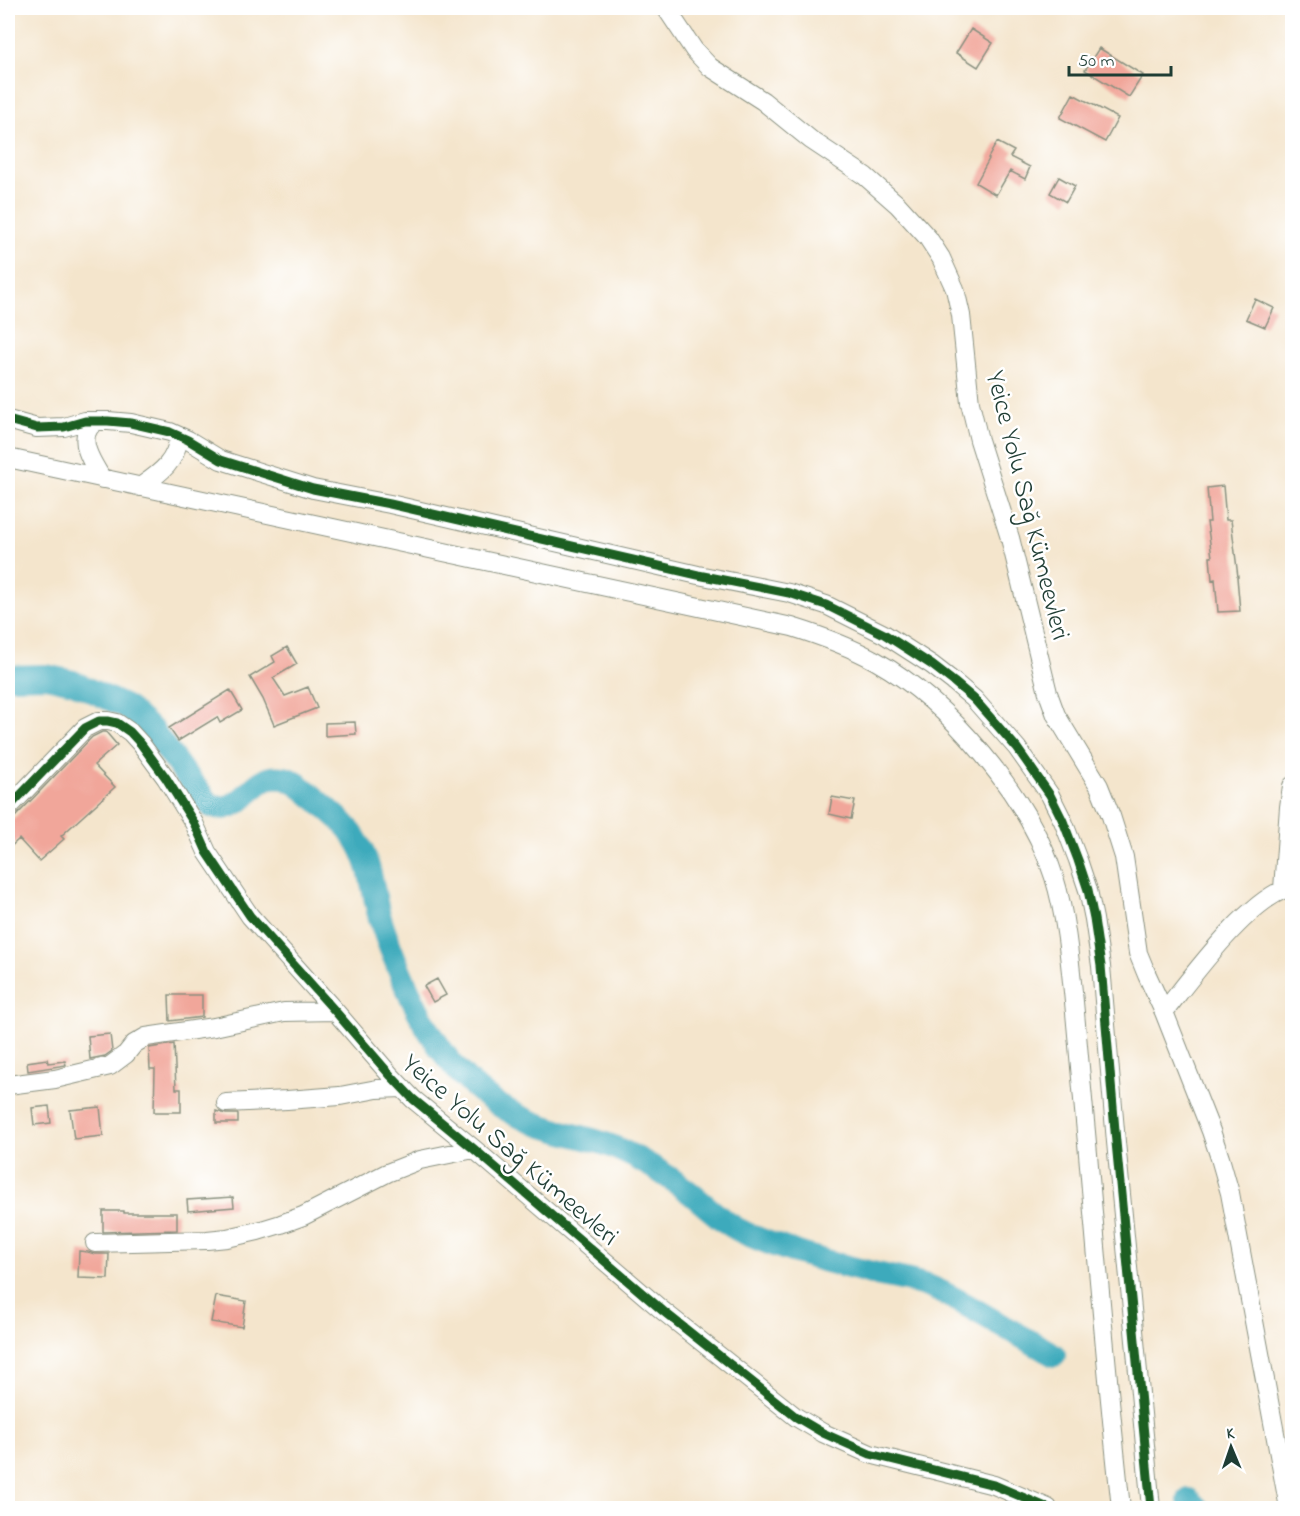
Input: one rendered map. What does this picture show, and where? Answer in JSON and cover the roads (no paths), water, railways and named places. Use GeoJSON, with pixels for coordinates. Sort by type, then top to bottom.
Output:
{"type":"FeatureCollection","features":[{"type":"Feature","properties":{"kind":"street","name":"Yeice Yolu Sağ Kümeevleri"},"geometry":{"type":"LineString","coordinates":[[666,8],[694,50],[710,67],[763,101],[811,140],[865,176],[898,204],[928,238],[941,258],[955,290],[961,315],[970,403],[979,440],[1010,538],[1048,693],[1056,715],[1099,786],[1111,816],[1124,857],[1138,952],[1211,1131],[1230,1193],[1289,1509]]}},
{"type":"Feature","properties":{"kind":"street"},"geometry":{"type":"LineString","coordinates":[[8,420],[37,428],[64,427],[97,421],[131,423],[170,432],[221,460],[314,489],[698,575],[789,593],[826,605],[884,634],[932,665],[974,699],[1030,765],[1050,795],[1078,860],[1088,890],[1101,966],[1151,1509]]}},
{"type":"Feature","properties":{"kind":"street"},"geometry":{"type":"LineString","coordinates":[[97,421],[89,428],[86,444],[88,454],[102,479]]}},
{"type":"Feature","properties":{"kind":"street"},"geometry":{"type":"LineString","coordinates":[[140,487],[166,467],[177,450],[179,436]]}},
{"type":"Feature","properties":{"kind":"street"},"geometry":{"type":"LineString","coordinates":[[8,458],[792,627],[850,648],[876,662],[898,675],[947,715],[992,766],[1025,814],[1041,843],[1055,879],[1070,963],[1106,1371],[1121,1509]]}},
{"type":"Feature","properties":{"kind":"street","name":"Yeice Yolu Sağ Kümeevleri"},"geometry":{"type":"LineString","coordinates":[[8,808],[85,728],[99,721],[117,723],[141,744],[166,778],[194,823],[207,852],[250,916],[336,1011],[378,1062],[413,1099],[663,1311],[796,1417],[823,1433],[870,1454],[994,1485],[1048,1509]]}},
{"type":"Feature","properties":{"kind":"street"},"geometry":{"type":"LineString","coordinates":[[1164,1012],[1237,926],[1264,900],[1288,888],[1289,807],[1293,786]]}},
{"type":"Feature","properties":{"kind":"street"},"geometry":{"type":"LineString","coordinates":[[8,1085],[55,1079],[110,1066],[126,1054],[134,1044],[146,1037],[214,1027],[284,1012],[336,1011]]}},
{"type":"Feature","properties":{"kind":"street"},"geometry":{"type":"LineString","coordinates":[[226,1104],[308,1099],[377,1089],[403,1088]]}},
{"type":"Feature","properties":{"kind":"street"},"geometry":{"type":"LineString","coordinates":[[95,1243],[207,1240],[258,1231],[303,1216],[387,1173],[420,1160],[474,1149]]}},
{"type":"Feature","properties":{"kind":"waterway"},"geometry":{"type":"LineString","coordinates":[[8,677],[46,676],[73,682],[126,707],[153,731],[211,806],[221,808],[235,804],[259,783],[274,778],[284,778],[293,781],[332,812],[351,832],[364,855],[385,933],[406,985],[429,1031],[460,1073],[492,1100],[536,1124],[604,1143],[637,1158],[655,1168],[724,1220],[747,1234],[807,1256],[934,1289],[1054,1355]]}},
{"type":"Feature","properties":{"kind":"waterway"},"geometry":{"type":"LineString","coordinates":[[1189,1500],[1197,1508]]}}]}
